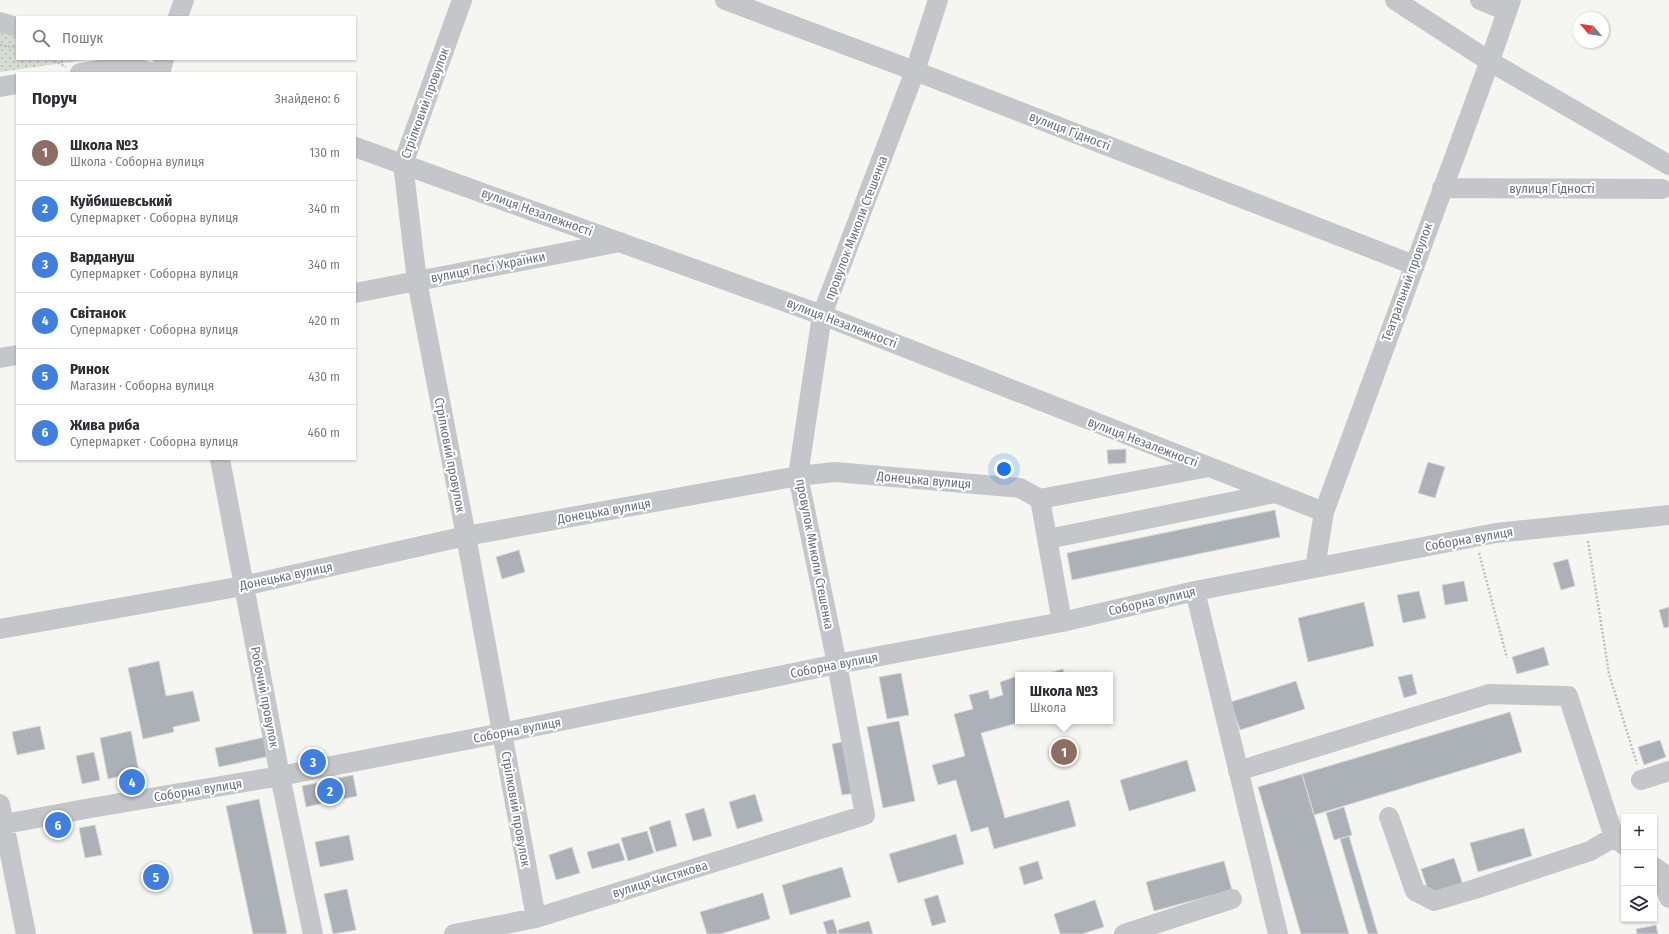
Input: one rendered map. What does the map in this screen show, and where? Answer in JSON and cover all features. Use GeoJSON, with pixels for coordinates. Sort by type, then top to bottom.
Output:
{"type":"FeatureCollection","features":[{"type":"Feature","properties":{"kind":"street"},"geometry":{"type":"LineString","coordinates":[[178,16],[184,0]]}},
{"type":"Feature","properties":{"kind":"street","name":"Стрілковий провулок"},"geometry":{"type":"LineString","coordinates":[[462,0],[403,164],[417,281],[466,536],[536,918]]}},
{"type":"Feature","properties":{"kind":"street","name":"вулиця Гідності"},"geometry":{"type":"LineString","coordinates":[[725,0],[915,71],[1414,265]]}},
{"type":"Feature","properties":{"kind":"street","name":"провулок Миколи Стешенка"},"geometry":{"type":"LineString","coordinates":[[865,815],[837,664],[798,476],[822,315],[915,71],[938,0]]}},
{"type":"Feature","properties":{"kind":"street"},"geometry":{"type":"LineString","coordinates":[[1395,0],[1489,61],[1669,165]]}},
{"type":"Feature","properties":{"kind":"street"},"geometry":{"type":"LineString","coordinates":[[1480,0],[1509,6]]}},
{"type":"Feature","properties":{"kind":"street","name":"Театральний провулок"},"geometry":{"type":"LineString","coordinates":[[1315,568],[1324,512],[1509,6]]}},
{"type":"Feature","properties":{"kind":"street"},"geometry":{"type":"LineString","coordinates":[[0,22],[16,27]]}},
{"type":"Feature","properties":{"kind":"street"},"geometry":{"type":"LineString","coordinates":[[160,72],[164,60]]}},
{"type":"Feature","properties":{"kind":"street"},"geometry":{"type":"LineString","coordinates":[[84,72],[119,62],[149,72]]}},
{"type":"Feature","properties":{"kind":"street"},"geometry":{"type":"LineString","coordinates":[[0,87],[16,84]]}},
{"type":"Feature","properties":{"kind":"street","name":"вулиця Незалежності"},"geometry":{"type":"LineString","coordinates":[[356,147],[822,315],[1324,512]]}},
{"type":"Feature","properties":{"kind":"street","name":"вулиця Гідності"},"geometry":{"type":"LineString","coordinates":[[1442,188],[1662,188]]}},
{"type":"Feature","properties":{"kind":"street","name":"вулиця Лесі Українки"},"geometry":{"type":"LineString","coordinates":[[356,293],[620,242]]}},
{"type":"Feature","properties":{"kind":"street"},"geometry":{"type":"LineString","coordinates":[[0,358],[16,355]]}},
{"type":"Feature","properties":{"kind":"street","name":"Робочий провулок"},"geometry":{"type":"LineString","coordinates":[[220,460],[280,776],[313,934]]}},
{"type":"Feature","properties":{"kind":"street"},"geometry":{"type":"LineString","coordinates":[[1062,622],[1040,499],[1209,468]]}},
{"type":"Feature","properties":{"kind":"street","name":"Донецька вулиця"},"geometry":{"type":"LineString","coordinates":[[0,629],[244,586],[466,536],[798,476],[835,472],[1020,488],[1040,499]]}},
{"type":"Feature","properties":{"kind":"street"},"geometry":{"type":"LineString","coordinates":[[1048,539],[1275,493]]}},
{"type":"Feature","properties":{"kind":"street","name":"Соборна вулиця"},"geometry":{"type":"LineString","coordinates":[[2,825],[85,809],[280,776],[502,733],[837,664],[1062,622],[1195,591],[1496,533],[1669,515]]}},
{"type":"Feature","properties":{"kind":"street"},"geometry":{"type":"LineString","coordinates":[[1195,591],[1278,934]]}},
{"type":"Feature","properties":{"kind":"street"},"geometry":{"type":"LineString","coordinates":[[1238,771],[1489,694],[1568,696],[1619,841],[1475,889],[1434,900],[1415,891],[1388,817]]}},
{"type":"Feature","properties":{"kind":"street"},"geometry":{"type":"LineString","coordinates":[[1641,780],[1669,771]]}},
{"type":"Feature","properties":{"kind":"street"},"geometry":{"type":"LineString","coordinates":[[0,804],[2,825],[26,934]]}},
{"type":"Feature","properties":{"kind":"street","name":"вулиця Чистякова"},"geometry":{"type":"LineString","coordinates":[[454,934],[536,918],[865,815]]}},
{"type":"Feature","properties":{"kind":"street"},"geometry":{"type":"LineString","coordinates":[[1657,869],[1661,872],[1669,898]]}},
{"type":"Feature","properties":{"kind":"street"},"geometry":{"type":"LineString","coordinates":[[1124,934],[1232,899]]}},
{"type":"Feature","properties":{"kind":"path"},"geometry":{"type":"LineString","coordinates":[[0,46],[16,48]]}},
{"type":"Feature","properties":{"kind":"path"},"geometry":{"type":"LineString","coordinates":[[1587,539],[1609,674],[1641,780]]}},
{"type":"Feature","properties":{"kind":"path"},"geometry":{"type":"LineString","coordinates":[[1479,551],[1507,658]]}},
{"type":"Feature","properties":{"kind":"shaded area"},"geometry":{"type":"Polygon","coordinates":[[[0,25],[16,31],[16,60],[85,60],[0,72],[0,25]]]}},
{"type":"Feature","properties":{"kind":"building"},"geometry":{"type":"Polygon","coordinates":[[[1126,449],[1126,463],[1108,464],[1107,450],[1126,449]]]}},
{"type":"Feature","properties":{"kind":"building"},"geometry":{"type":"Polygon","coordinates":[[[1428,462],[1445,467],[1435,498],[1418,493],[1428,462]]]}},
{"type":"Feature","properties":{"kind":"building"},"geometry":{"type":"Polygon","coordinates":[[[1275,510],[1280,537],[1072,580],[1067,553],[1275,510]]]}},
{"type":"Feature","properties":{"kind":"building"},"geometry":{"type":"Polygon","coordinates":[[[519,550],[525,572],[502,579],[496,557],[519,550]]]}},
{"type":"Feature","properties":{"kind":"building"},"geometry":{"type":"Polygon","coordinates":[[[1568,559],[1575,586],[1561,590],[1553,563],[1568,559]]]}},
{"type":"Feature","properties":{"kind":"building"},"geometry":{"type":"Polygon","coordinates":[[[1464,581],[1468,601],[1445,605],[1442,585],[1464,581]]]}},
{"type":"Feature","properties":{"kind":"building"},"geometry":{"type":"Polygon","coordinates":[[[1419,591],[1426,618],[1403,623],[1397,595],[1419,591]]]}},
{"type":"Feature","properties":{"kind":"building"},"geometry":{"type":"Polygon","coordinates":[[[1364,602],[1374,646],[1308,662],[1298,618],[1364,602]]]}},
{"type":"Feature","properties":{"kind":"building"},"geometry":{"type":"Polygon","coordinates":[[[1669,607],[1669,627],[1664,628],[1659,610],[1669,607]]]}},
{"type":"Feature","properties":{"kind":"building"},"geometry":{"type":"Polygon","coordinates":[[[1544,647],[1549,665],[1517,674],[1512,657],[1544,647]]]}},
{"type":"Feature","properties":{"kind":"building"},"geometry":{"type":"Polygon","coordinates":[[[159,661],[166,696],[193,691],[200,721],[173,727],[174,732],[143,739],[128,668],[159,661]]]}},
{"type":"Feature","properties":{"kind":"building"},"geometry":{"type":"Polygon","coordinates":[[[1063,669],[1064,672],[1053,672],[1063,669]]]}},
{"type":"Feature","properties":{"kind":"building"},"geometry":{"type":"Polygon","coordinates":[[[901,673],[909,715],[887,719],[879,677],[901,673]]]}},
{"type":"Feature","properties":{"kind":"building"},"geometry":{"type":"Polygon","coordinates":[[[1412,674],[1417,694],[1404,698],[1398,677],[1412,674]]]}},
{"type":"Feature","properties":{"kind":"building"},"geometry":{"type":"Polygon","coordinates":[[[1015,677],[1015,724],[981,733],[1005,818],[1069,800],[1076,826],[994,849],[988,827],[971,832],[956,780],[938,785],[932,765],[965,756],[954,714],[973,709],[969,695],[988,690],[990,699],[1003,695],[1000,682],[1015,677]]]}},
{"type":"Feature","properties":{"kind":"building"},"geometry":{"type":"Polygon","coordinates":[[[1296,681],[1305,709],[1240,730],[1231,702],[1296,681]]]}},
{"type":"Feature","properties":{"kind":"building"},"geometry":{"type":"Polygon","coordinates":[[[1510,712],[1522,752],[1314,815],[1302,774],[1510,712]]]}},
{"type":"Feature","properties":{"kind":"building"},"geometry":{"type":"Polygon","coordinates":[[[899,721],[915,801],[883,808],[867,727],[899,721]]]}},
{"type":"Feature","properties":{"kind":"building"},"geometry":{"type":"Polygon","coordinates":[[[40,726],[45,749],[17,755],[12,732],[40,726]]]}},
{"type":"Feature","properties":{"kind":"building"},"geometry":{"type":"Polygon","coordinates":[[[131,731],[139,772],[108,779],[100,738],[131,731]]]}},
{"type":"Feature","properties":{"kind":"building"},"geometry":{"type":"Polygon","coordinates":[[[266,737],[270,756],[219,767],[215,748],[266,737]]]}},
{"type":"Feature","properties":{"kind":"building"},"geometry":{"type":"Polygon","coordinates":[[[1660,740],[1666,757],[1644,765],[1638,747],[1660,740]]]}},
{"type":"Feature","properties":{"kind":"building"},"geometry":{"type":"Polygon","coordinates":[[[847,741],[857,793],[842,795],[832,744],[847,741]]]}},
{"type":"Feature","properties":{"kind":"building"},"geometry":{"type":"Polygon","coordinates":[[[94,752],[100,780],[82,784],[76,756],[94,752]]]}},
{"type":"Feature","properties":{"kind":"building"},"geometry":{"type":"Polygon","coordinates":[[[1187,760],[1196,791],[1129,811],[1120,780],[1187,760]]]}},
{"type":"Feature","properties":{"kind":"building"},"geometry":{"type":"Polygon","coordinates":[[[1302,774],[1349,934],[1301,934],[1258,787],[1302,774]]]}},
{"type":"Feature","properties":{"kind":"building"},"geometry":{"type":"Polygon","coordinates":[[[353,775],[357,796],[306,807],[302,786],[353,775]]]}},
{"type":"Feature","properties":{"kind":"building"},"geometry":{"type":"Polygon","coordinates":[[[755,794],[763,821],[737,829],[729,802],[755,794]]]}},
{"type":"Feature","properties":{"kind":"building"},"geometry":{"type":"Polygon","coordinates":[[[259,799],[287,934],[253,934],[226,806],[259,799]]]}},
{"type":"Feature","properties":{"kind":"building"},"geometry":{"type":"Polygon","coordinates":[[[1344,807],[1352,835],[1334,840],[1326,813],[1344,807]]]}},
{"type":"Feature","properties":{"kind":"building"},"geometry":{"type":"Polygon","coordinates":[[[704,808],[712,836],[693,841],[685,814],[704,808]]]}},
{"type":"Feature","properties":{"kind":"building"},"geometry":{"type":"Polygon","coordinates":[[[670,820],[677,846],[656,852],[649,827],[670,820]]]}},
{"type":"Feature","properties":{"kind":"building"},"geometry":{"type":"Polygon","coordinates":[[[95,825],[102,855],[85,858],[79,828],[95,825]]]}},
{"type":"Feature","properties":{"kind":"building"},"geometry":{"type":"Polygon","coordinates":[[[1524,828],[1532,856],[1478,872],[1470,843],[1524,828]]]}},
{"type":"Feature","properties":{"kind":"building"},"geometry":{"type":"Polygon","coordinates":[[[647,831],[654,853],[628,861],[621,838],[647,831]]]}},
{"type":"Feature","properties":{"kind":"building"},"geometry":{"type":"Polygon","coordinates":[[[956,834],[964,864],[898,883],[889,854],[956,834]]]}},
{"type":"Feature","properties":{"kind":"building"},"geometry":{"type":"Polygon","coordinates":[[[349,835],[354,860],[320,867],[315,842],[349,835]]]}},
{"type":"Feature","properties":{"kind":"building"},"geometry":{"type":"Polygon","coordinates":[[[1349,836],[1378,934],[1368,934],[1340,839],[1349,836]]]}},
{"type":"Feature","properties":{"kind":"building"},"geometry":{"type":"Polygon","coordinates":[[[619,843],[625,860],[592,869],[587,852],[619,843]]]}},
{"type":"Feature","properties":{"kind":"building"},"geometry":{"type":"Polygon","coordinates":[[[572,847],[580,873],[556,880],[549,855],[572,847]]]}},
{"type":"Feature","properties":{"kind":"building"},"geometry":{"type":"Polygon","coordinates":[[[1454,858],[1463,885],[1430,896],[1421,869],[1454,858]]]}},
{"type":"Feature","properties":{"kind":"building"},"geometry":{"type":"Polygon","coordinates":[[[1038,861],[1043,879],[1024,885],[1019,867],[1038,861]]]}},
{"type":"Feature","properties":{"kind":"building"},"geometry":{"type":"Polygon","coordinates":[[[1224,861],[1232,890],[1154,911],[1146,882],[1224,861]]]}},
{"type":"Feature","properties":{"kind":"building"},"geometry":{"type":"Polygon","coordinates":[[[842,867],[851,897],[790,915],[782,885],[842,867]]]}},
{"type":"Feature","properties":{"kind":"building"},"geometry":{"type":"Polygon","coordinates":[[[347,889],[356,930],[333,934],[324,894],[347,889]]]}},
{"type":"Feature","properties":{"kind":"building"},"geometry":{"type":"Polygon","coordinates":[[[763,893],[770,919],[720,934],[707,934],[700,912],[763,893]]]}},
{"type":"Feature","properties":{"kind":"building"},"geometry":{"type":"Polygon","coordinates":[[[938,895],[946,922],[932,926],[924,899],[938,895]]]}},
{"type":"Feature","properties":{"kind":"building"},"geometry":{"type":"Polygon","coordinates":[[[1095,900],[1104,927],[1082,934],[1060,934],[1054,914],[1095,900]]]}},
{"type":"Feature","properties":{"kind":"building"},"geometry":{"type":"Polygon","coordinates":[[[833,919],[838,934],[827,934],[823,922],[833,919]]]}},
{"type":"Feature","properties":{"kind":"building"},"geometry":{"type":"Polygon","coordinates":[[[869,921],[873,934],[839,934],[838,930],[869,921]]]}},
{"type":"Feature","properties":{"kind":"building"},"geometry":{"type":"Polygon","coordinates":[[[1656,925],[1658,934],[1637,934],[1636,929],[1656,925]]]}},
{"type":"Feature","properties":{"kind":"place","name":"Школа №3"},"geometry":{"type":"Point","coordinates":[1064,752]}},
{"type":"Feature","properties":{"kind":"place","name":"Вардануш"},"geometry":{"type":"Point","coordinates":[313,762]}},
{"type":"Feature","properties":{"kind":"place","name":"Світанок"},"geometry":{"type":"Point","coordinates":[132,782]}},
{"type":"Feature","properties":{"kind":"place","name":"Куйбишевський"},"geometry":{"type":"Point","coordinates":[330,791]}},
{"type":"Feature","properties":{"kind":"place","name":"Жива риба"},"geometry":{"type":"Point","coordinates":[58,825]}},
{"type":"Feature","properties":{"kind":"place","name":"Ринок"},"geometry":{"type":"Point","coordinates":[156,877]}}]}
